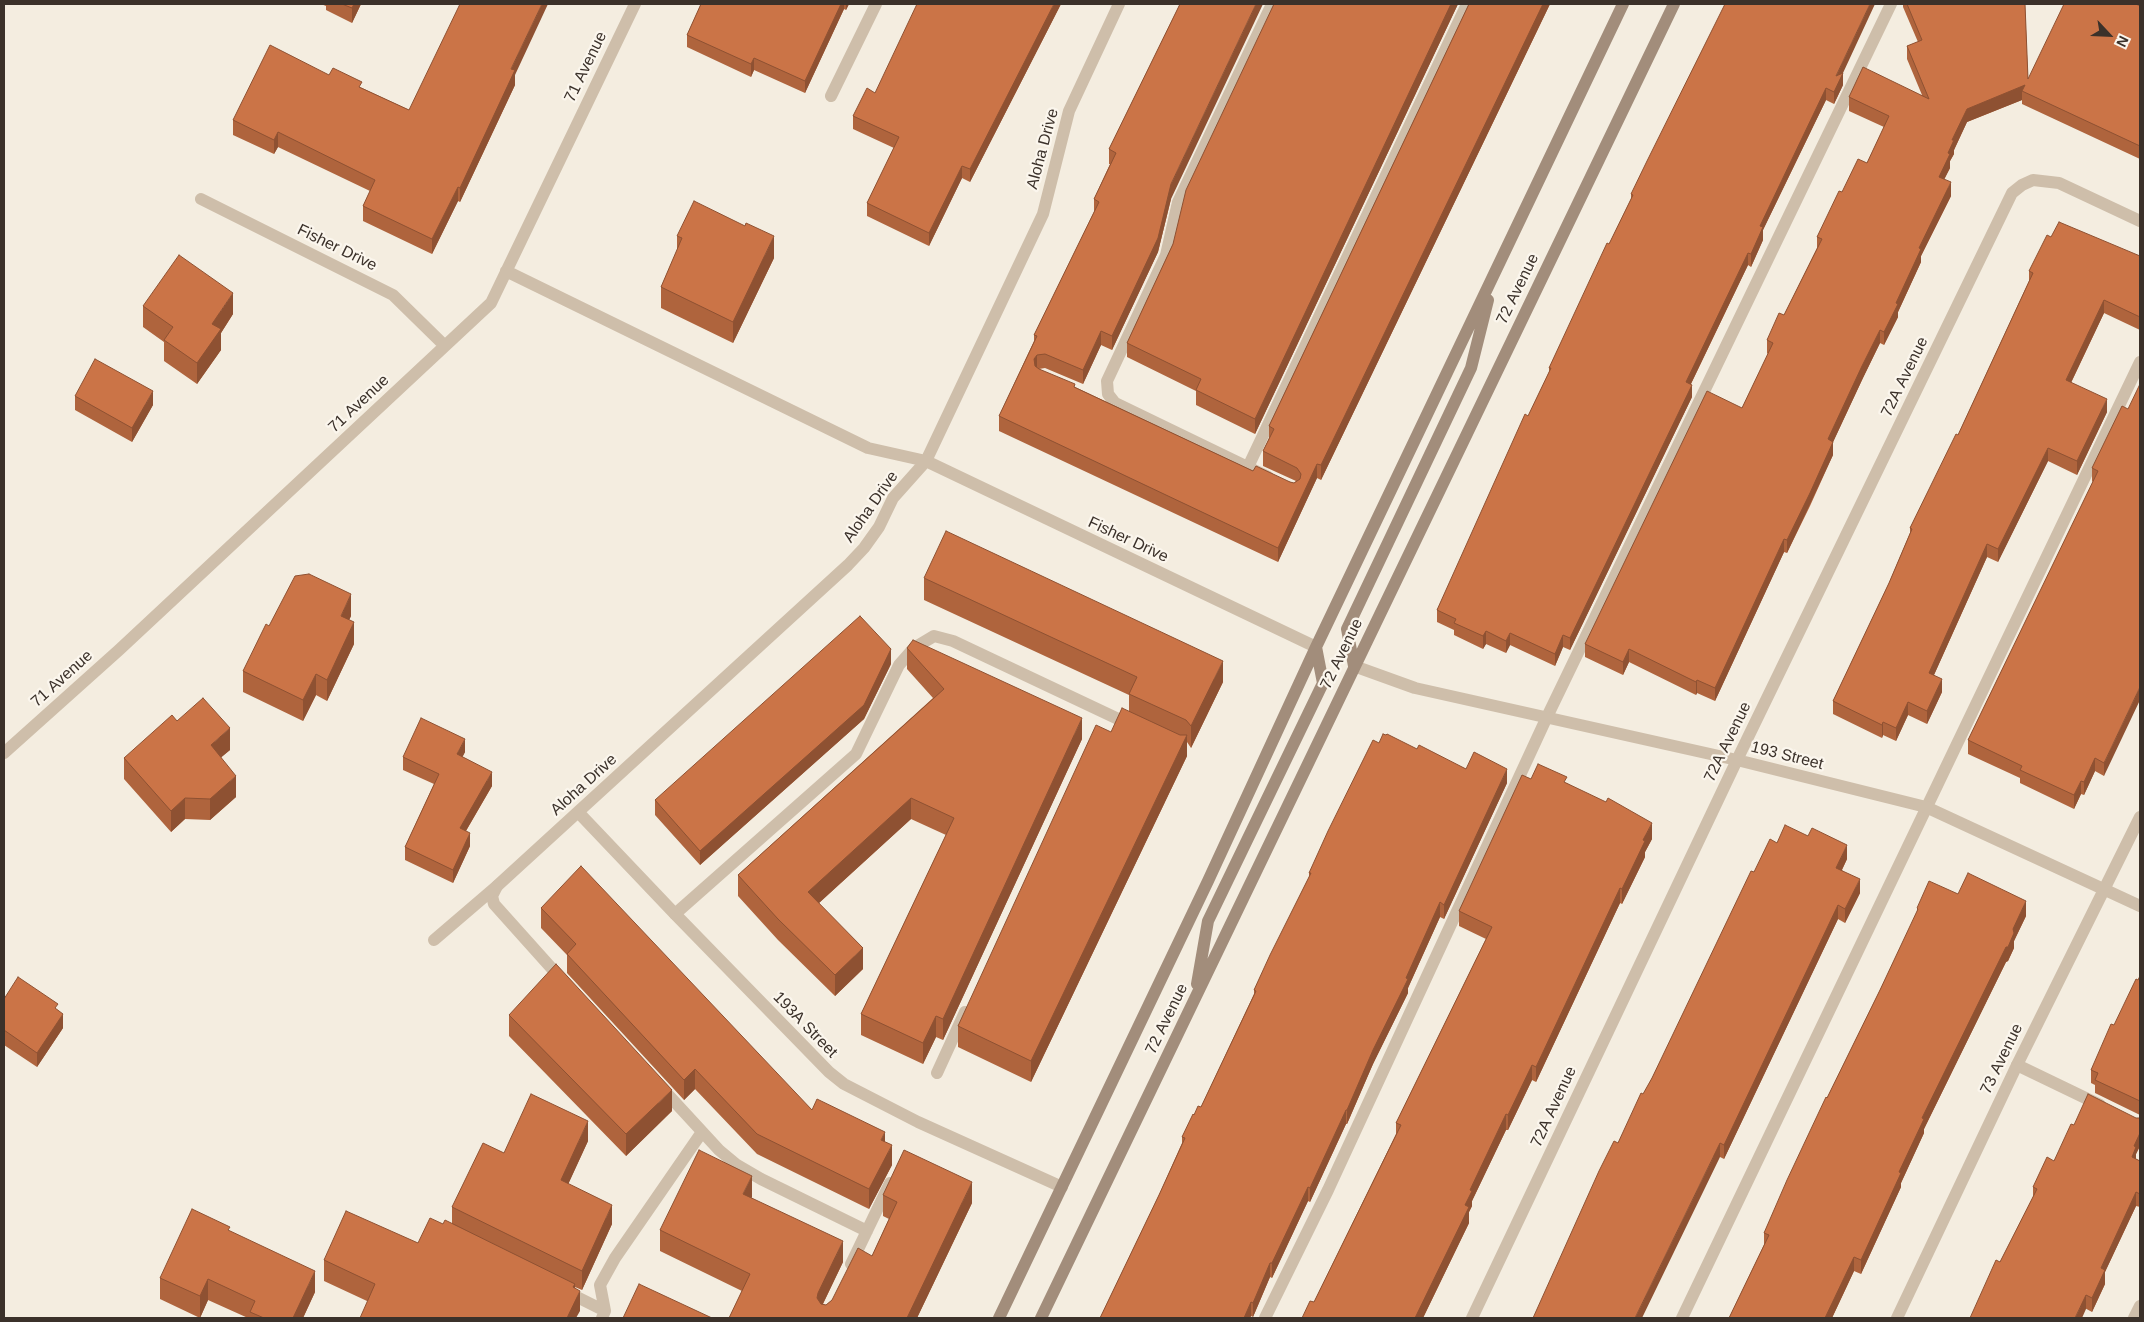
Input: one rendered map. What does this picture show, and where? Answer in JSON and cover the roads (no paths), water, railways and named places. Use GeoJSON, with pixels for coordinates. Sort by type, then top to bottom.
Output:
{"type":"FeatureCollection","features":[{"type":"Feature","properties":{"kind":"main road","name":"72 Avenue"},"geometry":{"type":"LineString","coordinates":[[999,1318],[1623,4]]}},
{"type":"Feature","properties":{"kind":"main road","name":"72 Avenue"},"geometry":{"type":"LineString","coordinates":[[1041,1318],[1674,4]]}},
{"type":"Feature","properties":{"kind":"main road"},"geometry":{"type":"LineString","coordinates":[[1354,666],[1347,629],[1471,368],[1496,271]]}},
{"type":"Feature","properties":{"kind":"main road"},"geometry":{"type":"LineString","coordinates":[[1194,998],[1208,921],[1322,684],[1316,647]]}},
{"type":"Feature","properties":{"kind":"street","name":"71 Avenue"},"geometry":{"type":"LineString","coordinates":[[4,753],[119,650],[492,303],[635,4]]}},
{"type":"Feature","properties":{"kind":"street"},"geometry":{"type":"LineString","coordinates":[[831,96],[876,4]]}},
{"type":"Feature","properties":{"kind":"street","name":"Aloha Drive"},"geometry":{"type":"LineString","coordinates":[[434,940],[497,886],[848,565],[864,548],[878,527],[893,498],[926,461],[1042,214],[1069,111],[1119,4]]}},
{"type":"Feature","properties":{"kind":"street"},"geometry":{"type":"LineString","coordinates":[[1272,4],[1178,202],[1166,255],[1107,381],[1104,394],[1115,403],[1278,482]]}},
{"type":"Feature","properties":{"kind":"street"},"geometry":{"type":"LineString","coordinates":[[1248,467],[1467,4]]}},
{"type":"Feature","properties":{"kind":"street"},"geometry":{"type":"LineString","coordinates":[[1265,1318],[1328,1190],[1546,719],[1891,4]]}},
{"type":"Feature","properties":{"kind":"street","name":"72A Avenue"},"geometry":{"type":"LineString","coordinates":[[1472,1318],[1737,760],[2012,194],[2022,185],[2033,180],[2059,183],[2140,221]]}},
{"type":"Feature","properties":{"kind":"street","name":"Fisher Drive"},"geometry":{"type":"LineString","coordinates":[[201,199],[393,295],[446,346]]}},
{"type":"Feature","properties":{"kind":"street","name":"Fisher Drive"},"geometry":{"type":"LineString","coordinates":[[506,271],[868,448],[926,461],[1316,647]]}},
{"type":"Feature","properties":{"kind":"street"},"geometry":{"type":"LineString","coordinates":[[1682,1318],[2140,362]]}},
{"type":"Feature","properties":{"kind":"street"},"geometry":{"type":"LineString","coordinates":[[675,914],[856,754],[899,664],[914,648],[934,636],[953,640],[1101,717],[1148,733]]}},
{"type":"Feature","properties":{"kind":"street","name":"193 Street"},"geometry":{"type":"LineString","coordinates":[[1354,666],[1415,688],[1546,719],[1737,760],[1926,807],[2140,906]]}},
{"type":"Feature","properties":{"kind":"street","name":"193A Street"},"geometry":{"type":"LineString","coordinates":[[578,812],[828,1072],[844,1084],[918,1122],[1062,1187]]}},
{"type":"Feature","properties":{"kind":"street","name":"73 Avenue"},"geometry":{"type":"LineString","coordinates":[[1897,1318],[2017,1065],[2140,817]]}},
{"type":"Feature","properties":{"kind":"street"},"geometry":{"type":"LineString","coordinates":[[497,886],[492,896],[494,904],[571,990]]}},
{"type":"Feature","properties":{"kind":"street"},"geometry":{"type":"LineString","coordinates":[[937,1072],[970,1000]]}},
{"type":"Feature","properties":{"kind":"street"},"geometry":{"type":"LineString","coordinates":[[2017,1065],[2113,1112]]}},
{"type":"Feature","properties":{"kind":"street"},"geometry":{"type":"LineString","coordinates":[[650,1075],[719,1150],[737,1165],[761,1179],[867,1231]]}},
{"type":"Feature","properties":{"kind":"street"},"geometry":{"type":"LineString","coordinates":[[603,1314],[600,1285],[615,1258],[702,1132]]}},
{"type":"Feature","properties":{"kind":"street"},"geometry":{"type":"LineString","coordinates":[[846,1275],[896,1172]]}},
{"type":"Feature","properties":{"kind":"street"},"geometry":{"type":"LineString","coordinates":[[552,1284],[603,1314]]}},
{"type":"Feature","properties":{"kind":"street"},"geometry":{"type":"LineString","coordinates":[[2134,1318],[2140,1306]]}}]}
